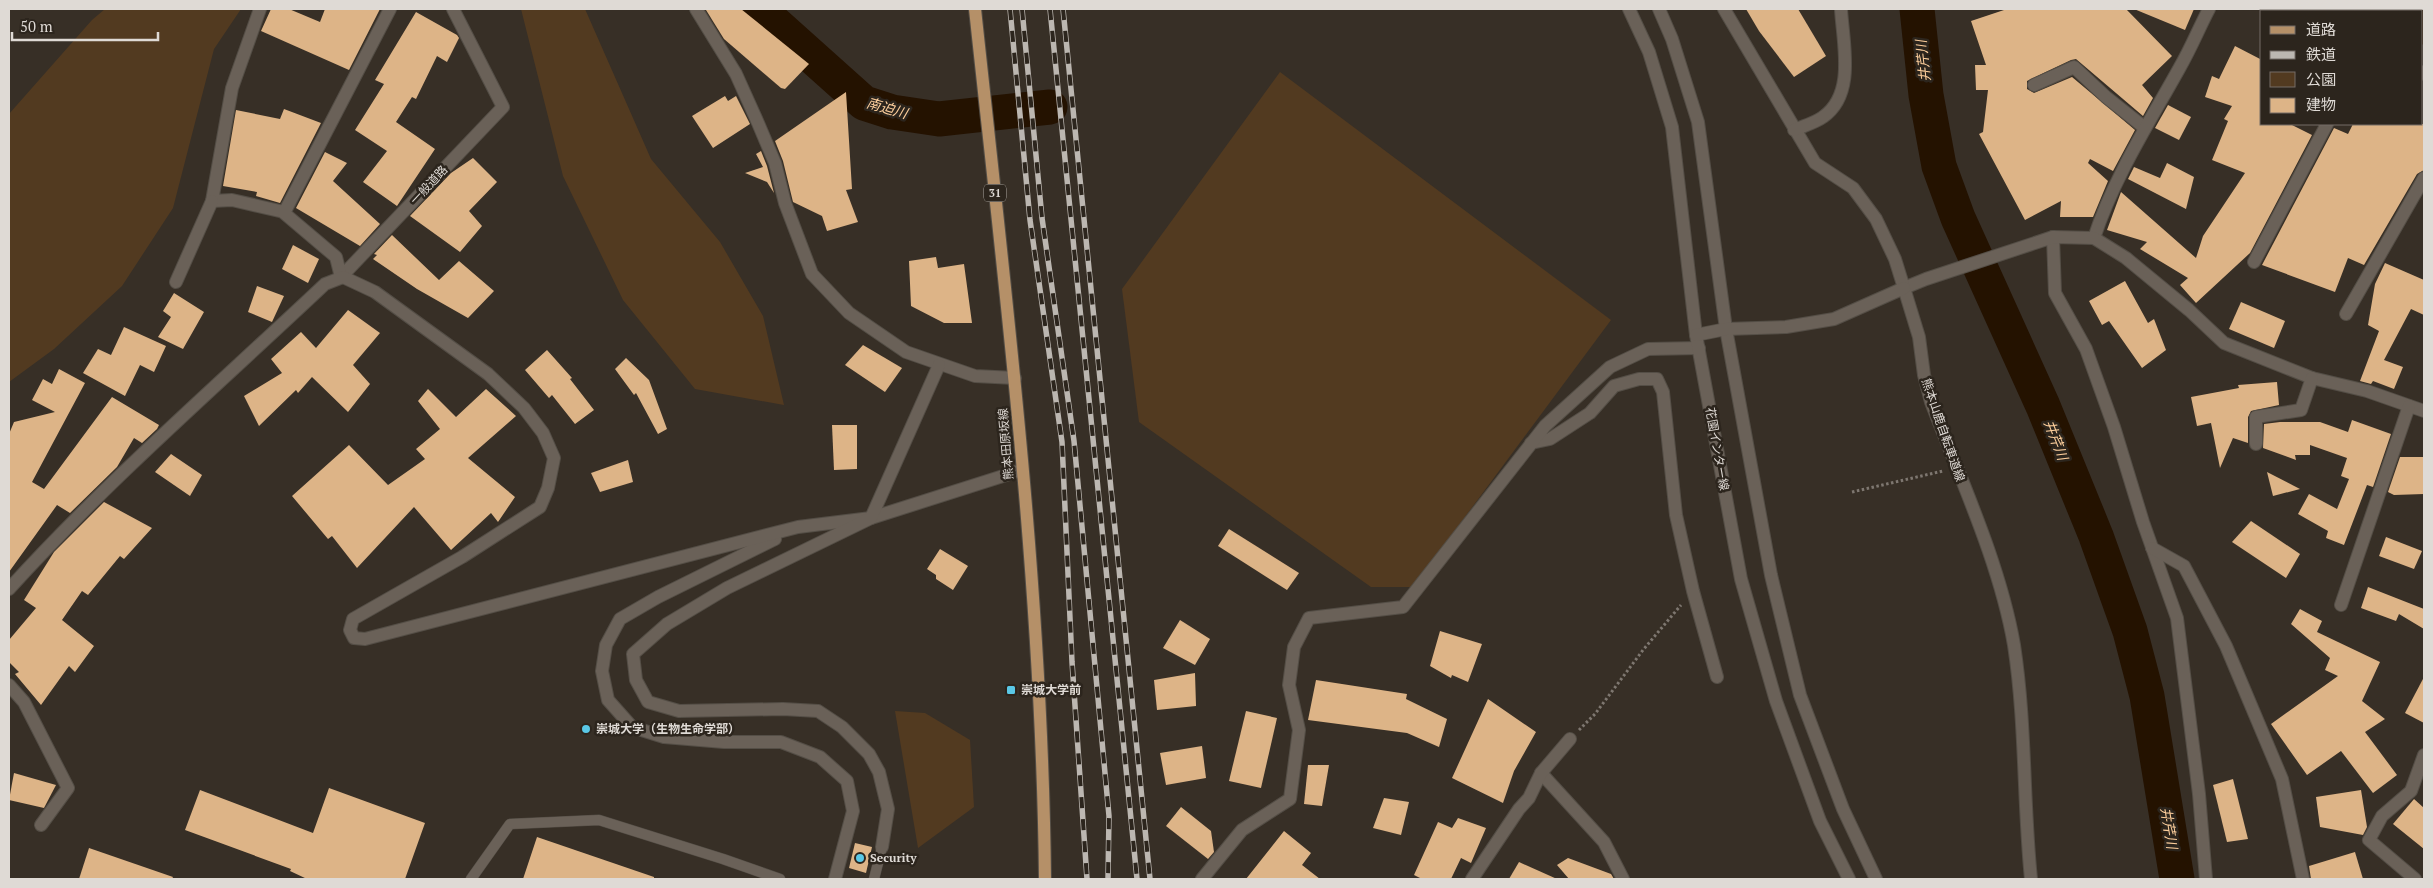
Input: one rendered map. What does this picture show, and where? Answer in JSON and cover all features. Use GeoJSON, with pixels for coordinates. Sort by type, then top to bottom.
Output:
{"type":"FeatureCollection","features":[{"type":"Feature","properties":{"kind":"main road","name":"熊本田原坂線"},"geometry":{"type":"LineString","coordinates":[[975,9],[1015,378],[1044,762],[1045,879]]}},
{"type":"Feature","properties":{"kind":"street"},"geometry":{"type":"LineString","coordinates":[[176,282],[212,201],[232,88],[260,9]]}},
{"type":"Feature","properties":{"kind":"street"},"geometry":{"type":"LineString","coordinates":[[284,212],[390,9]]}},
{"type":"Feature","properties":{"kind":"street","name":"一般道路"},"geometry":{"type":"LineString","coordinates":[[341,278],[502,107],[453,9]]}},
{"type":"Feature","properties":{"kind":"street"},"geometry":{"type":"LineString","coordinates":[[696,9],[736,74],[751,106],[775,163],[785,203],[812,274],[849,314],[906,352],[975,376],[1015,378]]}},
{"type":"Feature","properties":{"kind":"street","name":"花園インター線"},"geometry":{"type":"LineString","coordinates":[[1629,9],[1649,52],[1672,127],[1698,341],[1744,588],[1776,702],[1820,821],[1849,879]]}},
{"type":"Feature","properties":{"kind":"street"},"geometry":{"type":"LineString","coordinates":[[1659,9],[1672,39],[1698,122],[1726,329],[1771,575],[1800,694],[1843,809],[1876,879]]}},
{"type":"Feature","properties":{"kind":"street","name":"熊本山鹿自転車道線"},"geometry":{"type":"LineString","coordinates":[[1724,9],[1815,163],[1853,188],[1876,220],[1895,259],[1919,337],[1924,375],[1931,402],[2000,583],[2013,644],[2022,711],[2026,828],[2031,879]]}},
{"type":"Feature","properties":{"kind":"street"},"geometry":{"type":"LineString","coordinates":[[1794,130],[1823,117],[1842,96],[1845,76],[1841,9]]}},
{"type":"Feature","properties":{"kind":"street"},"geometry":{"type":"LineString","coordinates":[[2094,238],[2103,208],[2145,128],[2181,66],[2209,9]]}},
{"type":"Feature","properties":{"kind":"street"},"geometry":{"type":"LineString","coordinates":[[2034,85],[2074,68],[2145,128]]}},
{"type":"Feature","properties":{"kind":"street"},"geometry":{"type":"LineString","coordinates":[[2254,262],[2325,125]]}},
{"type":"Feature","properties":{"kind":"street"},"geometry":{"type":"LineString","coordinates":[[2346,314],[2424,178]]}},
{"type":"Feature","properties":{"kind":"street"},"geometry":{"type":"LineString","coordinates":[[212,201],[232,200],[284,212],[336,257],[341,278]]}},
{"type":"Feature","properties":{"kind":"street"},"geometry":{"type":"LineString","coordinates":[[2053,237],[2055,292],[2086,349],[2114,427],[2152,548],[2177,618],[2199,794],[2206,879]]}},
{"type":"Feature","properties":{"kind":"street"},"geometry":{"type":"LineString","coordinates":[[1202,879],[1242,830],[1290,799],[1298,730],[1289,685],[1294,647],[1309,618],[1402,607],[1545,426],[1610,367],[1648,349],[1698,341],[1726,329],[1786,327],[1834,320],[1929,278],[2026,244],[2053,237],[2094,238],[2126,258],[2189,310],[2224,343],[2312,378],[2367,391],[2424,411]]}},
{"type":"Feature","properties":{"kind":"street"},"geometry":{"type":"LineString","coordinates":[[9,589],[56,538],[122,472],[216,388],[324,284],[341,278],[375,292],[488,374],[524,408],[543,433],[554,458],[548,488],[540,507],[462,557],[353,619],[350,630],[354,638],[366,639],[798,527],[871,518]]}},
{"type":"Feature","properties":{"kind":"street"},"geometry":{"type":"LineString","coordinates":[[871,518],[939,365]]}},
{"type":"Feature","properties":{"kind":"street"},"geometry":{"type":"LineString","coordinates":[[2256,444],[2256,417],[2301,410],[2312,378]]}},
{"type":"Feature","properties":{"kind":"street"},"geometry":{"type":"LineString","coordinates":[[1531,443],[1550,439],[1590,413],[1614,386],[1639,379],[1657,379],[1663,392],[1676,515],[1692,591],[1717,677]]}},
{"type":"Feature","properties":{"kind":"street"},"geometry":{"type":"LineString","coordinates":[[2341,605],[2409,406]]}},
{"type":"Feature","properties":{"kind":"street"},"geometry":{"type":"LineString","coordinates":[[882,847],[888,809],[879,772],[869,754],[842,727],[818,711],[783,709],[679,712],[648,702],[636,680],[633,654],[667,624],[727,588],[871,518],[1022,470]]}},
{"type":"Feature","properties":{"kind":"street"},"geometry":{"type":"LineString","coordinates":[[798,527],[658,597],[620,619],[606,645],[602,671],[608,700],[632,727],[664,737],[724,742],[781,742],[820,757],[847,781],[853,811],[835,879]]}},
{"type":"Feature","properties":{"kind":"street"},"geometry":{"type":"LineString","coordinates":[[2152,548],[2184,566],[2226,646],[2282,779],[2303,879]]}},
{"type":"Feature","properties":{"kind":"street"},"geometry":{"type":"LineString","coordinates":[[9,685],[24,702],[68,788],[41,825]]}},
{"type":"Feature","properties":{"kind":"street"},"geometry":{"type":"LineString","coordinates":[[1472,879],[1519,809],[1529,798],[1541,773],[1570,739]]}},
{"type":"Feature","properties":{"kind":"street"},"geometry":{"type":"LineString","coordinates":[[2414,879],[2369,840],[2382,816],[2411,791],[2424,755]]}},
{"type":"Feature","properties":{"kind":"street"},"geometry":{"type":"LineString","coordinates":[[1541,773],[1604,842],[1623,879]]}},
{"type":"Feature","properties":{"kind":"lane"},"geometry":{"type":"LineString","coordinates":[[471,879],[510,824],[599,820],[723,858],[780,879]]}},
{"type":"Feature","properties":{"kind":"lane"},"geometry":{"type":"LineString","coordinates":[[874,879],[882,847]]}},
{"type":"Feature","properties":{"kind":"path"},"geometry":{"type":"LineString","coordinates":[[1852,492],[1956,468]]}},
{"type":"Feature","properties":{"kind":"path"},"geometry":{"type":"LineString","coordinates":[[1570,739],[1595,714],[1643,650],[1692,591]]}},
{"type":"Feature","properties":{"kind":"green space"},"geometry":{"type":"Polygon","coordinates":[[[105,9],[241,9],[214,49],[173,208],[122,286],[54,349],[9,382],[9,114],[92,20],[105,9]]]}},
{"type":"Feature","properties":{"kind":"green space"},"geometry":{"type":"Polygon","coordinates":[[[521,9],[585,9],[651,159],[720,242],[763,316],[784,405],[695,389],[623,300],[563,176],[521,9]]]}},
{"type":"Feature","properties":{"kind":"green space"},"geometry":{"type":"Polygon","coordinates":[[[1280,72],[1611,320],[1413,587],[1371,587],[1139,422],[1122,289],[1280,72]]]}},
{"type":"Feature","properties":{"kind":"green space"},"geometry":{"type":"Polygon","coordinates":[[[895,711],[925,713],[970,740],[974,807],[918,848],[895,711]]]}},
{"type":"Feature","properties":{"kind":"building"},"geometry":{"type":"Polygon","coordinates":[[[271,9],[289,9],[320,22],[325,9],[380,9],[349,70],[261,31],[271,9]]]}},
{"type":"Feature","properties":{"kind":"building"},"geometry":{"type":"Polygon","coordinates":[[[741,9],[809,64],[785,89],[781,88],[724,39],[706,10],[741,9]]]}},
{"type":"Feature","properties":{"kind":"building"},"geometry":{"type":"Polygon","coordinates":[[[1746,9],[1798,9],[1826,56],[1794,77],[1759,31],[1746,9]]]}},
{"type":"Feature","properties":{"kind":"building"},"geometry":{"type":"Polygon","coordinates":[[[2007,9],[2126,9],[2172,56],[2142,85],[2153,98],[2143,116],[2076,59],[2027,81],[2027,89],[2034,93],[2072,77],[2135,130],[2113,171],[2090,159],[2088,163],[2108,181],[2093,217],[2060,217],[2061,201],[2025,220],[1979,134],[1983,132],[1988,90],[1976,90],[1975,65],[1986,65],[1971,21],[2007,9]]]}},
{"type":"Feature","properties":{"kind":"building"},"geometry":{"type":"Polygon","coordinates":[[[2134,9],[2194,9],[2185,30],[2134,9]]]}},
{"type":"Feature","properties":{"kind":"building"},"geometry":{"type":"Polygon","coordinates":[[[416,12],[457,35],[459,38],[447,62],[437,56],[416,99],[412,97],[396,122],[435,149],[397,206],[363,182],[387,151],[355,130],[384,84],[375,80],[416,12]]]}},
{"type":"Feature","properties":{"kind":"building"},"geometry":{"type":"Polygon","coordinates":[[[2235,46],[2260,59],[2260,125],[2292,125],[2312,135],[2250,253],[2196,303],[2180,285],[2188,278],[2140,249],[2147,242],[2107,230],[2121,192],[2196,258],[2203,236],[2245,173],[2212,160],[2228,121],[2224,119],[2232,106],[2205,97],[2212,76],[2219,79],[2235,46]]]}},
{"type":"Feature","properties":{"kind":"building"},"geometry":{"type":"Polygon","coordinates":[[[846,92],[852,189],[846,190],[858,222],[827,231],[822,216],[793,202],[783,161],[775,141],[846,92]]]}},
{"type":"Feature","properties":{"kind":"building"},"geometry":{"type":"Polygon","coordinates":[[[725,96],[728,101],[736,96],[750,124],[713,148],[692,116],[725,96]]]}},
{"type":"Feature","properties":{"kind":"building"},"geometry":{"type":"Polygon","coordinates":[[[2168,105],[2191,117],[2179,140],[2155,128],[2168,105]]]}},
{"type":"Feature","properties":{"kind":"building"},"geometry":{"type":"Polygon","coordinates":[[[284,109],[321,123],[280,203],[256,196],[257,192],[223,186],[236,110],[280,119],[284,109]]]}},
{"type":"Feature","properties":{"kind":"building"},"geometry":{"type":"Polygon","coordinates":[[[2424,124],[2424,170],[2417,174],[2364,265],[2348,258],[2335,292],[2262,265],[2334,128],[2348,134],[2352,125],[2424,124]]]}},
{"type":"Feature","properties":{"kind":"building"},"geometry":{"type":"Polygon","coordinates":[[[761,151],[774,193],[767,182],[745,173],[763,167],[756,154],[761,151]]]}},
{"type":"Feature","properties":{"kind":"building"},"geometry":{"type":"Polygon","coordinates":[[[325,152],[347,163],[333,181],[380,224],[360,246],[296,208],[325,152]]]}},
{"type":"Feature","properties":{"kind":"building"},"geometry":{"type":"Polygon","coordinates":[[[473,158],[497,182],[469,211],[482,226],[460,252],[410,216],[451,173],[473,158]]]}},
{"type":"Feature","properties":{"kind":"building"},"geometry":{"type":"Polygon","coordinates":[[[2167,163],[2194,177],[2186,209],[2128,179],[2134,167],[2160,178],[2167,163]]]}},
{"type":"Feature","properties":{"kind":"building"},"geometry":{"type":"Polygon","coordinates":[[[392,235],[439,280],[459,261],[494,291],[468,318],[417,289],[373,259],[377,255],[374,254],[392,235]]]}},
{"type":"Feature","properties":{"kind":"building"},"geometry":{"type":"Polygon","coordinates":[[[293,245],[319,259],[308,283],[282,269],[293,245]]]}},
{"type":"Feature","properties":{"kind":"building"},"geometry":{"type":"Polygon","coordinates":[[[936,257],[938,268],[964,264],[972,323],[944,323],[911,306],[909,261],[936,257]]]}},
{"type":"Feature","properties":{"kind":"building"},"geometry":{"type":"Polygon","coordinates":[[[2385,263],[2424,280],[2424,315],[2411,309],[2384,360],[2403,367],[2394,389],[2373,381],[2371,384],[2360,381],[2379,331],[2368,325],[2375,284],[2385,263]]]}},
{"type":"Feature","properties":{"kind":"building"},"geometry":{"type":"Polygon","coordinates":[[[2125,281],[2148,323],[2154,319],[2166,350],[2142,368],[2109,321],[2102,325],[2089,301],[2125,281]]]}},
{"type":"Feature","properties":{"kind":"building"},"geometry":{"type":"Polygon","coordinates":[[[257,286],[284,296],[272,322],[248,312],[257,286]]]}},
{"type":"Feature","properties":{"kind":"building"},"geometry":{"type":"Polygon","coordinates":[[[174,293],[204,312],[183,349],[158,337],[171,317],[163,311],[174,293]]]}},
{"type":"Feature","properties":{"kind":"building"},"geometry":{"type":"Polygon","coordinates":[[[2241,302],[2285,321],[2274,348],[2229,329],[2241,302]]]}},
{"type":"Feature","properties":{"kind":"building"},"geometry":{"type":"Polygon","coordinates":[[[348,310],[380,333],[353,365],[370,384],[348,412],[312,377],[298,393],[296,390],[259,426],[244,396],[282,373],[271,359],[301,332],[316,348],[348,310]]]}},
{"type":"Feature","properties":{"kind":"building"},"geometry":{"type":"Polygon","coordinates":[[[124,327],[166,346],[154,372],[140,365],[125,396],[83,373],[98,349],[111,355],[124,327]]]}},
{"type":"Feature","properties":{"kind":"building"},"geometry":{"type":"Polygon","coordinates":[[[863,345],[902,368],[885,392],[845,365],[863,345]]]}},
{"type":"Feature","properties":{"kind":"building"},"geometry":{"type":"Polygon","coordinates":[[[547,350],[572,378],[570,379],[594,410],[575,424],[552,395],[549,398],[525,370],[547,350]]]}},
{"type":"Feature","properties":{"kind":"building"},"geometry":{"type":"Polygon","coordinates":[[[626,358],[649,380],[667,429],[658,434],[636,393],[634,395],[615,369],[626,358]]]}},
{"type":"Feature","properties":{"kind":"building"},"geometry":{"type":"Polygon","coordinates":[[[59,369],[85,383],[32,482],[44,489],[112,397],[159,425],[142,443],[134,438],[117,467],[70,513],[57,505],[9,572],[9,434],[14,422],[55,412],[32,400],[43,379],[52,384],[59,369]]]}},
{"type":"Feature","properties":{"kind":"building"},"geometry":{"type":"Polygon","coordinates":[[[2277,382],[2279,405],[2251,411],[2248,417],[2248,443],[2233,438],[2220,468],[2211,423],[2197,426],[2191,397],[2239,388],[2238,385],[2277,382]]]}},
{"type":"Feature","properties":{"kind":"building"},"geometry":{"type":"Polygon","coordinates":[[[428,389],[456,417],[486,389],[516,416],[468,458],[515,497],[498,522],[491,513],[451,550],[414,507],[357,568],[332,536],[328,539],[292,496],[349,445],[388,485],[425,459],[416,449],[440,429],[418,401],[428,389]]]}},
{"type":"Feature","properties":{"kind":"building"},"geometry":{"type":"Polygon","coordinates":[[[2352,420],[2391,434],[2373,487],[2367,485],[2344,545],[2326,538],[2328,531],[2298,514],[2309,494],[2337,509],[2349,479],[2341,476],[2347,458],[2310,445],[2310,455],[2295,455],[2296,460],[2263,448],[2264,424],[2320,422],[2348,432],[2352,420]]]}},
{"type":"Feature","properties":{"kind":"building"},"geometry":{"type":"Polygon","coordinates":[[[832,425],[857,425],[857,469],[834,470],[832,425]]]}},
{"type":"Feature","properties":{"kind":"building"},"geometry":{"type":"Polygon","coordinates":[[[171,454],[202,475],[190,496],[155,472],[171,454]]]}},
{"type":"Feature","properties":{"kind":"building"},"geometry":{"type":"Polygon","coordinates":[[[2400,457],[2424,457],[2424,494],[2394,495],[2388,492],[2400,457]]]}},
{"type":"Feature","properties":{"kind":"building"},"geometry":{"type":"Polygon","coordinates":[[[628,460],[633,482],[600,492],[591,473],[628,460]]]}},
{"type":"Feature","properties":{"kind":"building"},"geometry":{"type":"Polygon","coordinates":[[[2267,472],[2300,489],[2273,496],[2267,472]]]}},
{"type":"Feature","properties":{"kind":"building"},"geometry":{"type":"Polygon","coordinates":[[[104,502],[152,528],[124,559],[120,556],[88,595],[82,591],[62,620],[94,646],[75,672],[69,666],[41,705],[15,674],[19,672],[9,662],[9,640],[36,608],[24,600],[54,552],[104,502]]]}},
{"type":"Feature","properties":{"kind":"building"},"geometry":{"type":"Polygon","coordinates":[[[2251,521],[2300,554],[2286,578],[2232,542],[2251,521]]]}},
{"type":"Feature","properties":{"kind":"building"},"geometry":{"type":"Polygon","coordinates":[[[1229,529],[1299,573],[1287,590],[1218,546],[1229,529]]]}},
{"type":"Feature","properties":{"kind":"building"},"geometry":{"type":"Polygon","coordinates":[[[2386,537],[2422,551],[2414,569],[2379,556],[2386,537]]]}},
{"type":"Feature","properties":{"kind":"building"},"geometry":{"type":"Polygon","coordinates":[[[940,549],[968,566],[953,590],[936,579],[936,575],[927,569],[940,549]]]}},
{"type":"Feature","properties":{"kind":"building"},"geometry":{"type":"Polygon","coordinates":[[[2368,587],[2424,609],[2424,629],[2399,614],[2396,621],[2361,608],[2368,587]]]}},
{"type":"Feature","properties":{"kind":"building"},"geometry":{"type":"Polygon","coordinates":[[[2300,609],[2322,621],[2317,632],[2380,662],[2362,701],[2385,719],[2365,732],[2397,775],[2373,793],[2341,751],[2307,775],[2271,724],[2338,676],[2325,670],[2330,658],[2291,624],[2300,609]]]}},
{"type":"Feature","properties":{"kind":"building"},"geometry":{"type":"Polygon","coordinates":[[[1180,620],[1210,639],[1195,665],[1163,648],[1180,620]]]}},
{"type":"Feature","properties":{"kind":"building"},"geometry":{"type":"Polygon","coordinates":[[[1440,631],[1482,644],[1468,682],[1452,675],[1451,678],[1430,666],[1440,631]]]}},
{"type":"Feature","properties":{"kind":"building"},"geometry":{"type":"Polygon","coordinates":[[[1195,673],[1196,706],[1157,710],[1154,680],[1195,673]]]}},
{"type":"Feature","properties":{"kind":"building"},"geometry":{"type":"Polygon","coordinates":[[[2424,677],[2424,723],[2405,713],[2424,677]]]}},
{"type":"Feature","properties":{"kind":"building"},"geometry":{"type":"Polygon","coordinates":[[[1316,680],[1407,694],[1406,699],[1447,719],[1439,747],[1407,733],[1308,720],[1316,680]]]}},
{"type":"Feature","properties":{"kind":"building"},"geometry":{"type":"Polygon","coordinates":[[[1488,699],[1536,732],[1514,771],[1503,803],[1452,778],[1488,699]]]}},
{"type":"Feature","properties":{"kind":"building"},"geometry":{"type":"Polygon","coordinates":[[[1246,711],[1277,718],[1261,788],[1229,781],[1246,711]]]}},
{"type":"Feature","properties":{"kind":"building"},"geometry":{"type":"Polygon","coordinates":[[[1202,746],[1206,778],[1166,785],[1160,753],[1202,746]]]}},
{"type":"Feature","properties":{"kind":"building"},"geometry":{"type":"Polygon","coordinates":[[[1308,765],[1329,765],[1322,806],[1304,804],[1308,765]]]}},
{"type":"Feature","properties":{"kind":"building"},"geometry":{"type":"Polygon","coordinates":[[[14,773],[56,785],[44,808],[9,800],[14,773]]]}},
{"type":"Feature","properties":{"kind":"building"},"geometry":{"type":"Polygon","coordinates":[[[2233,779],[2248,839],[2227,842],[2213,785],[2233,779]]]}},
{"type":"Feature","properties":{"kind":"building"},"geometry":{"type":"Polygon","coordinates":[[[329,788],[425,823],[405,879],[307,879],[290,871],[291,869],[185,830],[200,790],[313,833],[329,788]]]}},
{"type":"Feature","properties":{"kind":"building"},"geometry":{"type":"Polygon","coordinates":[[[2361,790],[2367,827],[2363,835],[2320,827],[2316,797],[2361,790]]]}},
{"type":"Feature","properties":{"kind":"building"},"geometry":{"type":"Polygon","coordinates":[[[1384,798],[1409,802],[1401,835],[1373,828],[1384,798]]]}},
{"type":"Feature","properties":{"kind":"building"},"geometry":{"type":"Polygon","coordinates":[[[2414,799],[2424,808],[2424,849],[2393,824],[2414,799]]]}},
{"type":"Feature","properties":{"kind":"building"},"geometry":{"type":"Polygon","coordinates":[[[1181,807],[1211,831],[1214,852],[1208,859],[1166,826],[1181,807]]]}},
{"type":"Feature","properties":{"kind":"building"},"geometry":{"type":"Polygon","coordinates":[[[1458,818],[1486,828],[1471,863],[1461,858],[1451,879],[1422,879],[1414,875],[1438,822],[1452,828],[1458,818]]]}},
{"type":"Feature","properties":{"kind":"building"},"geometry":{"type":"Polygon","coordinates":[[[1284,831],[1311,853],[1302,865],[1320,879],[1246,879],[1284,831]]]}},
{"type":"Feature","properties":{"kind":"building"},"geometry":{"type":"Polygon","coordinates":[[[537,837],[654,877],[654,879],[523,879],[537,837]]]}},
{"type":"Feature","properties":{"kind":"building","name":"Security"},"geometry":{"type":"Polygon","coordinates":[[[855,843],[872,847],[866,873],[849,868],[855,843]]]}},
{"type":"Feature","properties":{"kind":"building"},"geometry":{"type":"Polygon","coordinates":[[[89,848],[173,877],[172,879],[79,879],[89,848]]]}},
{"type":"Feature","properties":{"kind":"building"},"geometry":{"type":"Polygon","coordinates":[[[2355,852],[2363,879],[2311,879],[2309,866],[2355,852]]]}},
{"type":"Feature","properties":{"kind":"building"},"geometry":{"type":"Polygon","coordinates":[[[1568,858],[1611,874],[1614,879],[1569,879],[1557,865],[1568,858]]]}},
{"type":"Feature","properties":{"kind":"building"},"geometry":{"type":"Polygon","coordinates":[[[1519,862],[1557,879],[1509,879],[1519,862]]]}},
{"type":"Feature","properties":{"kind":"waterway","name":"南迫川"},"geometry":{"type":"LineString","coordinates":[[759,9],[864,103],[892,112],[939,119],[1050,107]]}},
{"type":"Feature","properties":{"kind":"waterway","name":"井芹川"},"geometry":{"type":"LineString","coordinates":[[1917,9],[1926,95],[1939,166],[1958,218],[2043,406],[2096,536],[2130,631],[2147,696],[2177,879]]}},
{"type":"Feature","properties":{"kind":"waterway"},"geometry":{"type":"LineString","coordinates":[[2360,9],[2364,10]]}},
{"type":"Feature","properties":{"kind":"railway"},"geometry":{"type":"LineString","coordinates":[[1010,9],[1030,220],[1062,442],[1072,662],[1087,879]]}},
{"type":"Feature","properties":{"kind":"railway"},"geometry":{"type":"LineString","coordinates":[[1022,9],[1042,218],[1074,441],[1109,816],[1108,879]]}},
{"type":"Feature","properties":{"kind":"railway"},"geometry":{"type":"LineString","coordinates":[[1050,9],[1137,879]]}},
{"type":"Feature","properties":{"kind":"railway"},"geometry":{"type":"LineString","coordinates":[[1063,9],[1150,879]]}},
{"type":"Feature","properties":{"kind":"place","name":"崇城大学前"},"geometry":{"type":"Point","coordinates":[1011,690]}},
{"type":"Feature","properties":{"kind":"place","name":"崇城大学（生物生命学部）"},"geometry":{"type":"Point","coordinates":[586,729]}},
{"type":"Feature","properties":{"kind":"place","name":"Security"},"geometry":{"type":"Point","coordinates":[860,858]}}]}
